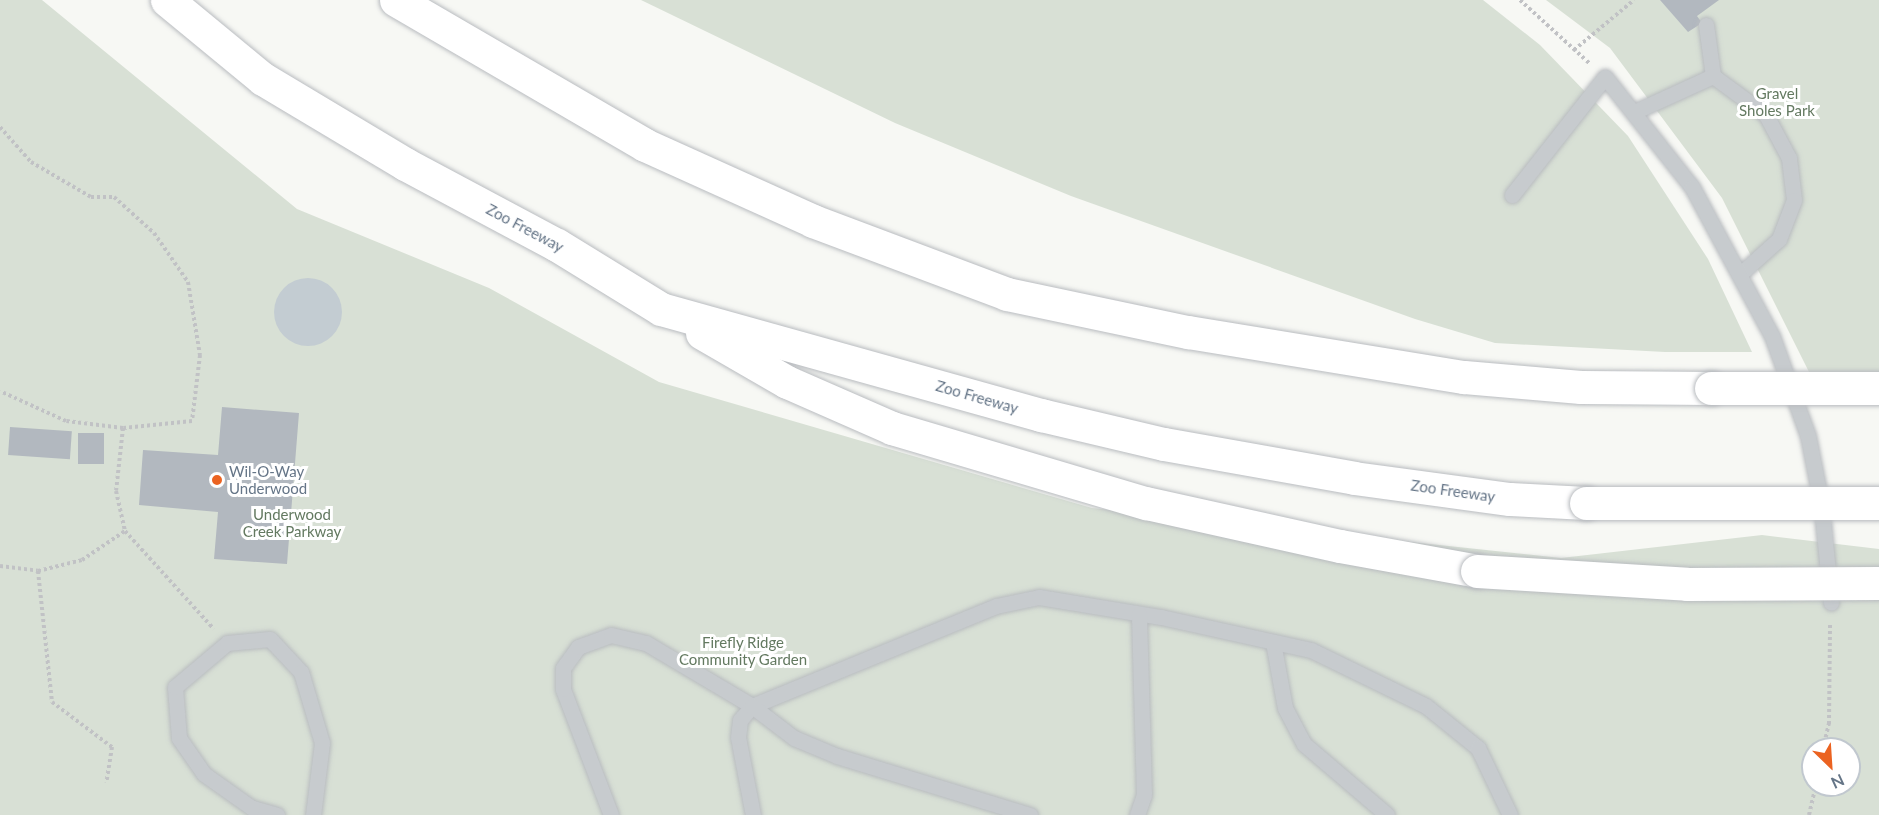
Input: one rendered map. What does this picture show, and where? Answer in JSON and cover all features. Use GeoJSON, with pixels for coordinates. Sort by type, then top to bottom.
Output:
{"type":"FeatureCollection","features":[{"type":"Feature","properties":{"kind":"highway","name":"Zoo Freeway"},"geometry":{"type":"LineString","coordinates":[[167,0],[263,79],[405,164],[557,245],[661,309],[1041,415],[1164,444],[1354,478],[1510,499],[1586,503],[1879,503]]}},
{"type":"Feature","properties":{"kind":"highway"},"geometry":{"type":"LineString","coordinates":[[396,0],[645,145],[813,221],[1007,294],[1188,332],[1464,377],[1581,387],[1879,388]]}},
{"type":"Feature","properties":{"kind":"highway"},"geometry":{"type":"LineString","coordinates":[[661,309],[787,382],[892,428],[1146,502],[1341,546],[1477,571],[1687,584],[1879,583]]}},
{"type":"Feature","properties":{"kind":"lane"},"geometry":{"type":"LineString","coordinates":[[1706,26],[1713,76],[1766,115],[1789,158],[1794,200],[1779,239],[1740,274]]}},
{"type":"Feature","properties":{"kind":"lane"},"geometry":{"type":"LineString","coordinates":[[1634,112],[1713,76]]}},
{"type":"Feature","properties":{"kind":"lane"},"geometry":{"type":"LineString","coordinates":[[1512,195],[1605,77],[1692,187],[1772,336],[1808,436],[1821,502],[1831,603]]}},
{"type":"Feature","properties":{"kind":"lane"},"geometry":{"type":"LineString","coordinates":[[753,815],[738,737],[740,720],[752,706],[996,606],[1039,597],[1139,614],[1311,650],[1426,706],[1478,748],[1510,815]]}},
{"type":"Feature","properties":{"kind":"lane"},"geometry":{"type":"LineString","coordinates":[[1137,815],[1144,795],[1139,614]]}},
{"type":"Feature","properties":{"kind":"lane"},"geometry":{"type":"LineString","coordinates":[[610,815],[563,689],[563,668],[578,647],[611,635],[646,643],[752,706],[794,738],[837,756],[1030,815]]}},
{"type":"Feature","properties":{"kind":"lane"},"geometry":{"type":"LineString","coordinates":[[277,815],[252,808],[204,774],[179,738],[175,687],[227,643],[270,639],[301,672],[322,743],[313,815]]}},
{"type":"Feature","properties":{"kind":"lane"},"geometry":{"type":"LineString","coordinates":[[1273,642],[1285,708],[1304,744],[1387,815]]}},
{"type":"Feature","properties":{"kind":"path"},"geometry":{"type":"LineString","coordinates":[[1520,0],[1605,77]]}},
{"type":"Feature","properties":{"kind":"path"},"geometry":{"type":"LineString","coordinates":[[1574,50],[1634,0]]}},
{"type":"Feature","properties":{"kind":"path"},"geometry":{"type":"LineString","coordinates":[[0,128],[31,162],[91,197],[114,197],[154,233],[188,282],[200,356],[192,421],[123,428],[66,421],[0,391]]}},
{"type":"Feature","properties":{"kind":"path"},"geometry":{"type":"LineString","coordinates":[[123,428],[116,491],[125,531],[227,643]]}},
{"type":"Feature","properties":{"kind":"path"},"geometry":{"type":"LineString","coordinates":[[0,566],[38,571],[82,560],[125,531]]}},
{"type":"Feature","properties":{"kind":"path"},"geometry":{"type":"LineString","coordinates":[[38,571],[52,702],[112,747],[106,783]]}},
{"type":"Feature","properties":{"kind":"path"},"geometry":{"type":"LineString","coordinates":[[1826,737],[1829,724],[1831,603]]}},
{"type":"Feature","properties":{"kind":"path"},"geometry":{"type":"LineString","coordinates":[[1809,815],[1813,797]]}},
{"type":"Feature","properties":{"kind":"green space","name":"Underwood Creek Parkway"},"geometry":{"type":"Polygon","coordinates":[[[0,0],[42,0],[297,209],[489,288],[659,382],[1092,508],[1561,558],[1762,535],[1879,549],[1879,815],[0,815],[0,0]]]}},
{"type":"Feature","properties":{"kind":"green space"},"geometry":{"type":"Polygon","coordinates":[[[641,0],[1483,0],[1540,45],[1628,136],[1708,259],[1752,352],[1665,352],[1495,343],[1415,319],[1071,196],[895,123],[641,0]]]}},
{"type":"Feature","properties":{"kind":"green space","name":"Gravel Sholes Park"},"geometry":{"type":"Polygon","coordinates":[[[1546,0],[1879,0],[1879,372],[1810,374],[1722,198],[1610,48],[1546,0]]]}},
{"type":"Feature","properties":{"kind":"shaded area"},"geometry":{"type":"Polygon","coordinates":[[[308,278],[321,281],[332,288],[339,299],[342,312],[339,325],[332,336],[321,343],[308,346],[295,343],[284,336],[277,325],[274,312],[277,299],[284,288],[295,281],[308,278]]]}},
{"type":"Feature","properties":{"kind":"building"},"geometry":{"type":"Polygon","coordinates":[[[1660,0],[1719,0],[1697,16],[1702,23],[1688,32],[1660,0]]]}},
{"type":"Feature","properties":{"kind":"building","name":"Wil-O-Way Underwood"},"geometry":{"type":"Polygon","coordinates":[[[222,407],[299,413],[287,564],[214,559],[218,512],[139,505],[143,450],[218,455],[222,407]]]}},
{"type":"Feature","properties":{"kind":"building"},"geometry":{"type":"Polygon","coordinates":[[[10,427],[72,431],[70,459],[8,455],[10,427]]]}},
{"type":"Feature","properties":{"kind":"building"},"geometry":{"type":"Polygon","coordinates":[[[78,433],[104,433],[104,464],[78,464],[78,433]]]}},
{"type":"Feature","properties":{"kind":"place","name":"Wil-O-Way Underwood"},"geometry":{"type":"Point","coordinates":[217,480]}},
{"type":"Feature","properties":{"kind":"park label","name":"Firefly Ridge Community Garden"},"geometry":{"type":"Point","coordinates":[743,650]}}]}
